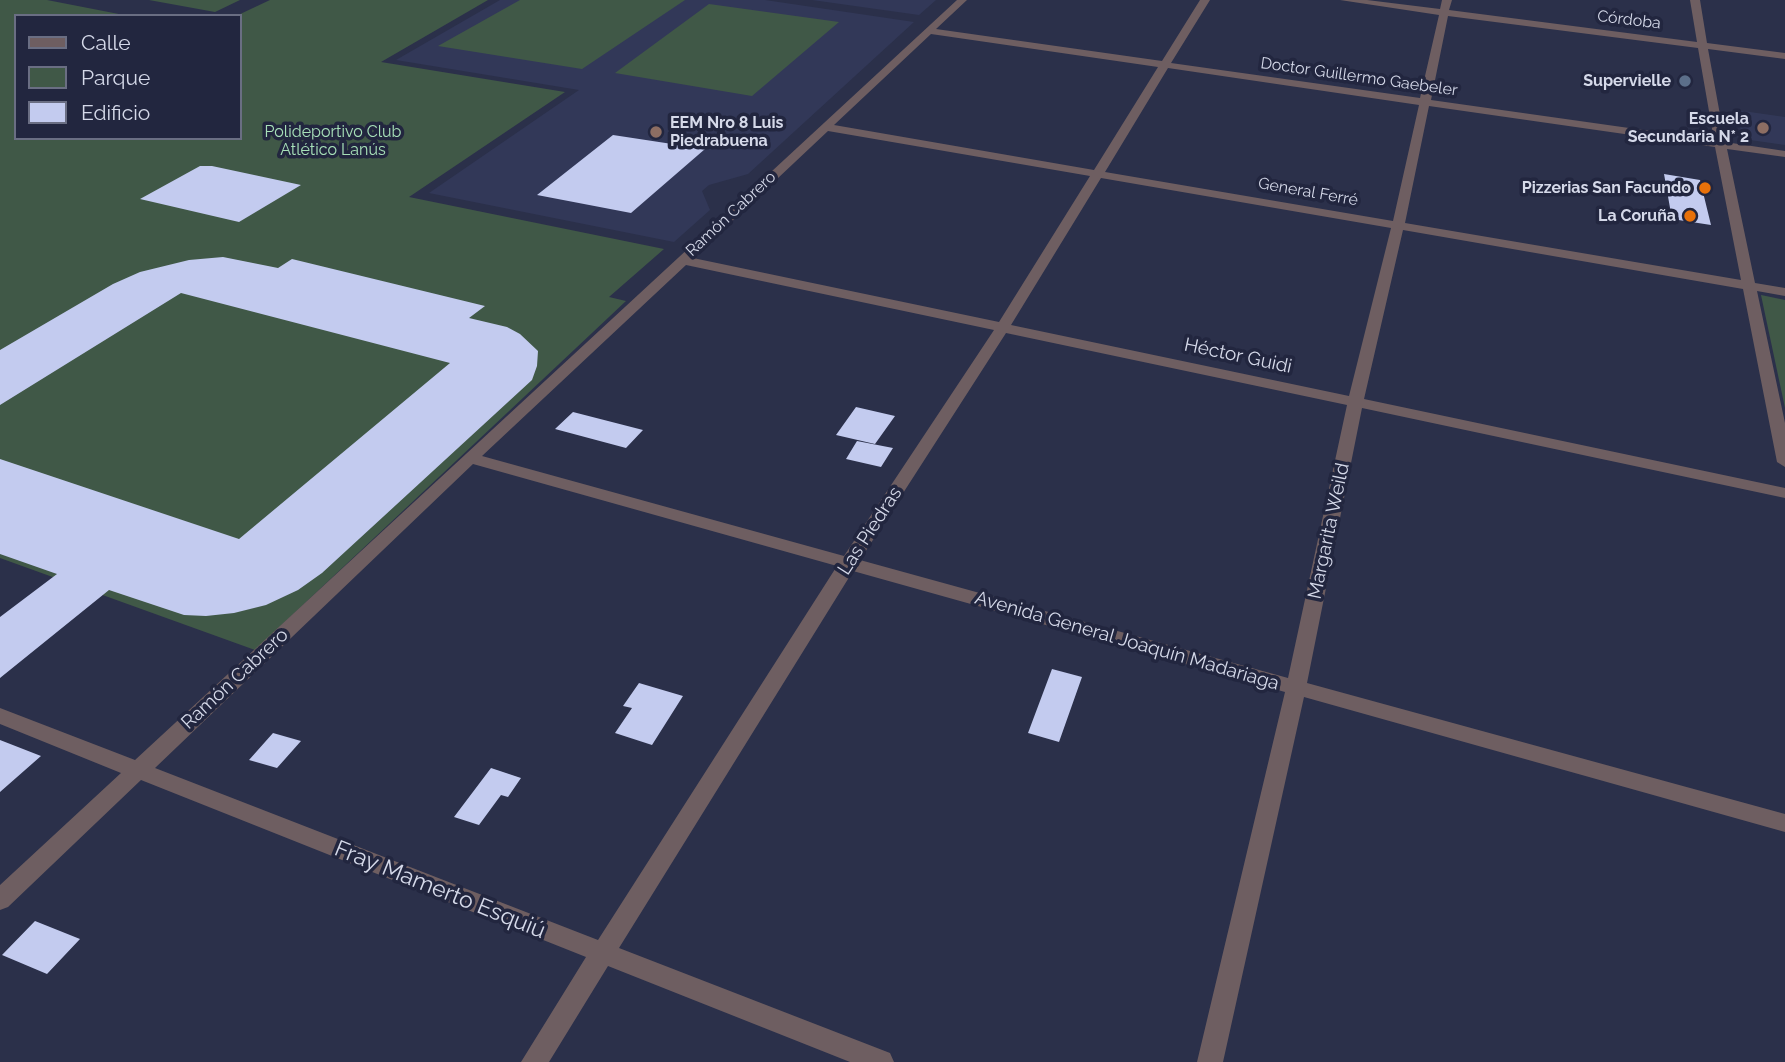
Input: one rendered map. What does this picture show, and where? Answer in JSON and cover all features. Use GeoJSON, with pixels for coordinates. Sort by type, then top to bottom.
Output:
{"type":"FeatureCollection","features":[{"type":"Feature","properties":{"kind":"street","name":"Ramón Cabrero"},"geometry":{"type":"LineString","coordinates":[[0,900],[470,457],[962,0]]}},
{"type":"Feature","properties":{"kind":"street","name":"Las Piedras"},"geometry":{"type":"LineString","coordinates":[[534,1062],[849,562],[1003,327],[1205,0]]}},
{"type":"Feature","properties":{"kind":"street","name":"Córdoba"},"geometry":{"type":"LineString","coordinates":[[1345,0],[1785,56]]}},
{"type":"Feature","properties":{"kind":"street","name":"Margarita Weild"},"geometry":{"type":"LineString","coordinates":[[1210,1062],[1296,688],[1356,401],[1447,0]]}},
{"type":"Feature","properties":{"kind":"street"},"geometry":{"type":"LineString","coordinates":[[1695,0],[1720,145],[1785,462]]}},
{"type":"Feature","properties":{"kind":"street","name":"Doctor Guillermo Gaebeler"},"geometry":{"type":"LineString","coordinates":[[929,31],[1785,155]]}},
{"type":"Feature","properties":{"kind":"street","name":"General Ferré"},"geometry":{"type":"LineString","coordinates":[[824,127],[1785,292]]}},
{"type":"Feature","properties":{"kind":"street","name":"Héctor Guidi"},"geometry":{"type":"LineString","coordinates":[[683,260],[1785,493]]}},
{"type":"Feature","properties":{"kind":"street","name":"Avenida General Joaquín Madariaga"},"geometry":{"type":"LineString","coordinates":[[470,457],[1785,823]]}},
{"type":"Feature","properties":{"kind":"street","name":"Fray Mamerto Esquiú"},"geometry":{"type":"LineString","coordinates":[[0,716],[881,1062]]}},
{"type":"Feature","properties":{"kind":"shaded area","name":"EEM Nro 8 Luis Piedrabuena"},"geometry":{"type":"Polygon","coordinates":[[[500,0],[765,0],[914,22],[748,174],[709,185],[702,191],[710,210],[674,242],[429,193],[579,90],[396,60],[500,0]]]}},
{"type":"Feature","properties":{"kind":"shaded area"},"geometry":{"type":"Polygon","coordinates":[[[812,0],[936,0],[919,15],[812,0]]]}},
{"type":"Feature","properties":{"kind":"shaded area","name":"Escuela Secundaria N* 2"},"geometry":{"type":"Polygon","coordinates":[[[1736,110],[1785,117],[1785,145],[1743,139],[1736,110]]]}},
{"type":"Feature","properties":{"kind":"green space","name":"Polideportivo Club Atlético Lanús"},"geometry":{"type":"Polygon","coordinates":[[[0,0],[47,0],[119,14],[14,14],[14,140],[242,140],[240,14],[270,0],[488,0],[381,62],[565,92],[409,197],[664,249],[609,297],[626,301],[255,650],[0,558],[0,0]]]}},
{"type":"Feature","properties":{"kind":"green space"},"geometry":{"type":"Polygon","coordinates":[[[149,0],[240,0],[215,12],[149,0]]]}},
{"type":"Feature","properties":{"kind":"green space"},"geometry":{"type":"Polygon","coordinates":[[[520,0],[685,0],[582,69],[438,46],[520,0]]]}},
{"type":"Feature","properties":{"kind":"green space"},"geometry":{"type":"Polygon","coordinates":[[[709,4],[839,22],[752,96],[615,73],[709,4]]]}},
{"type":"Feature","properties":{"kind":"green space"},"geometry":{"type":"Polygon","coordinates":[[[1761,295],[1785,300],[1785,408],[1761,295]]]}},
{"type":"Feature","properties":{"kind":"building"},"geometry":{"type":"Polygon","coordinates":[[[613,135],[705,149],[631,213],[537,195],[613,135]]]}},
{"type":"Feature","properties":{"kind":"building"},"geometry":{"type":"Polygon","coordinates":[[[200,166],[212,166],[301,185],[239,222],[140,199],[200,166]]]}},
{"type":"Feature","properties":{"kind":"building"},"geometry":{"type":"Polygon","coordinates":[[[1664,174],[1700,180],[1711,225],[1672,219],[1664,174]]]}},
{"type":"Feature","properties":{"kind":"building"},"geometry":{"type":"Polygon","coordinates":[[[223,257],[278,268],[292,259],[485,306],[469,318],[507,327],[520,334],[538,351],[532,380],[322,573],[298,590],[266,605],[206,616],[184,615],[109,590],[0,678],[0,617],[57,574],[0,554],[0,459],[239,539],[450,363],[181,293],[0,405],[0,350],[113,284],[140,272],[189,260],[223,257]]]}},
{"type":"Feature","properties":{"kind":"building"},"geometry":{"type":"Polygon","coordinates":[[[856,407],[895,416],[875,444],[836,435],[856,407]]]}},
{"type":"Feature","properties":{"kind":"building"},"geometry":{"type":"Polygon","coordinates":[[[573,412],[643,430],[626,448],[555,429],[573,412]]]}},
{"type":"Feature","properties":{"kind":"building"},"geometry":{"type":"Polygon","coordinates":[[[857,441],[893,448],[881,467],[846,459],[857,441]]]}},
{"type":"Feature","properties":{"kind":"building"},"geometry":{"type":"Polygon","coordinates":[[[1052,669],[1082,677],[1059,742],[1028,733],[1052,669]]]}},
{"type":"Feature","properties":{"kind":"building"},"geometry":{"type":"Polygon","coordinates":[[[639,683],[683,696],[652,745],[615,733],[632,708],[623,706],[639,683]]]}},
{"type":"Feature","properties":{"kind":"building"},"geometry":{"type":"Polygon","coordinates":[[[273,733],[301,741],[277,768],[249,760],[273,733]]]}},
{"type":"Feature","properties":{"kind":"building"},"geometry":{"type":"Polygon","coordinates":[[[0,740],[41,756],[0,792],[0,740]]]}},
{"type":"Feature","properties":{"kind":"building"},"geometry":{"type":"Polygon","coordinates":[[[491,768],[521,778],[508,797],[501,795],[479,825],[454,817],[491,768]]]}},
{"type":"Feature","properties":{"kind":"building"},"geometry":{"type":"Polygon","coordinates":[[[35,921],[80,939],[47,974],[2,955],[35,921]]]}},
{"type":"Feature","properties":{"kind":"place","name":"Supervielle"},"geometry":{"type":"Point","coordinates":[1685,81]}},
{"type":"Feature","properties":{"kind":"place","name":"Escuela Secundaria N* 2"},"geometry":{"type":"Point","coordinates":[1763,128]}},
{"type":"Feature","properties":{"kind":"place","name":"EEM Nro 8 Luis Piedrabuena"},"geometry":{"type":"Point","coordinates":[656,132]}},
{"type":"Feature","properties":{"kind":"place","name":"Pizzerias San Facundo"},"geometry":{"type":"Point","coordinates":[1705,188]}},
{"type":"Feature","properties":{"kind":"place","name":"La Coruña"},"geometry":{"type":"Point","coordinates":[1690,216]}}]}
